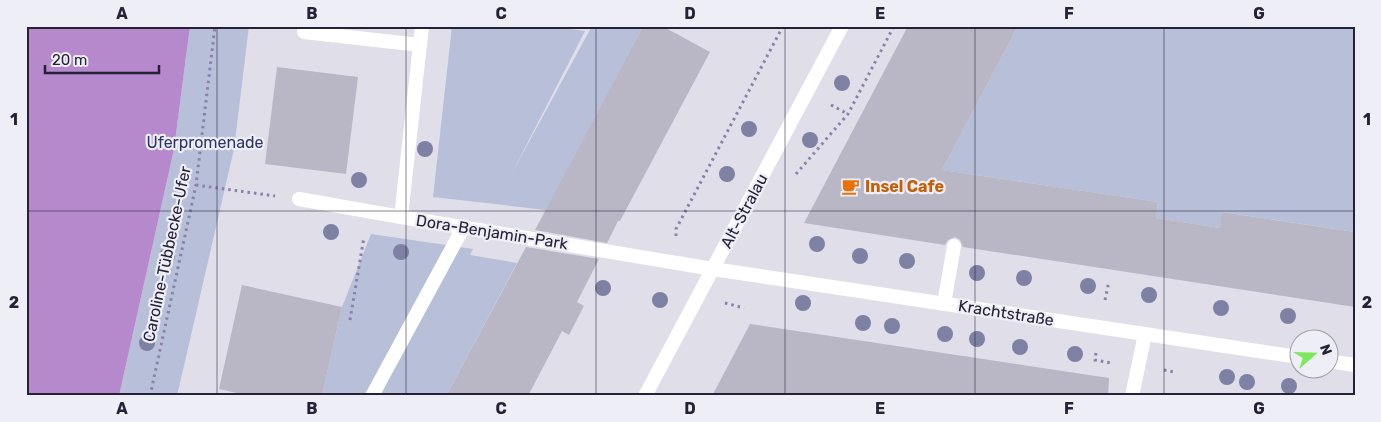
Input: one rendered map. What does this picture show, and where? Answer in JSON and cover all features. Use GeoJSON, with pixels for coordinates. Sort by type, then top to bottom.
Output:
{"type":"FeatureCollection","features":[{"type":"Feature","properties":{"kind":"street","name":"Dora-Benjamin-Park"},"geometry":{"type":"LineString","coordinates":[[422,26],[401,217],[714,269]]}},
{"type":"Feature","properties":{"kind":"street","name":"Alt-Stralau"},"geometry":{"type":"LineString","coordinates":[[645,396],[842,26]]}},
{"type":"Feature","properties":{"kind":"street"},"geometry":{"type":"LineString","coordinates":[[304,32],[420,45]]}},
{"type":"Feature","properties":{"kind":"street"},"geometry":{"type":"LineString","coordinates":[[299,200],[401,217]]}},
{"type":"Feature","properties":{"kind":"street"},"geometry":{"type":"LineString","coordinates":[[372,396],[463,228]]}},
{"type":"Feature","properties":{"kind":"street"},"geometry":{"type":"LineString","coordinates":[[944,304],[954,246]]}},
{"type":"Feature","properties":{"kind":"street","name":"Krachtstraße"},"geometry":{"type":"LineString","coordinates":[[714,269],[1288,355]]}},
{"type":"Feature","properties":{"kind":"street"},"geometry":{"type":"LineString","coordinates":[[1132,396],[1145,334]]}},
{"type":"Feature","properties":{"kind":"street"},"geometry":{"type":"LineString","coordinates":[[1338,362],[1355,365]]}},
{"type":"Feature","properties":{"kind":"path","name":"Caroline-Tübbecke-Ufer"},"geometry":{"type":"LineString","coordinates":[[150,396],[196,185],[215,26]]}},
{"type":"Feature","properties":{"kind":"path"},"geometry":{"type":"LineString","coordinates":[[676,229],[783,26]]}},
{"type":"Feature","properties":{"kind":"path"},"geometry":{"type":"LineString","coordinates":[[793,178],[848,114],[894,26]]}},
{"type":"Feature","properties":{"kind":"path"},"geometry":{"type":"LineString","coordinates":[[827,104],[848,114]]}},
{"type":"Feature","properties":{"kind":"path"},"geometry":{"type":"LineString","coordinates":[[196,185],[299,200]]}},
{"type":"Feature","properties":{"kind":"path"},"geometry":{"type":"LineString","coordinates":[[350,320],[369,212]]}},
{"type":"Feature","properties":{"kind":"green space","name":"Uferpromenade"},"geometry":{"type":"Polygon","coordinates":[[[190,26],[249,26],[234,149],[177,396],[119,396],[174,149],[190,26]]]}},
{"type":"Feature","properties":{"kind":"green space"},"geometry":{"type":"Polygon","coordinates":[[[452,26],[546,26],[585,31],[512,173],[592,26],[643,26],[546,210],[433,197],[452,26]]]}},
{"type":"Feature","properties":{"kind":"green space"},"geometry":{"type":"Polygon","coordinates":[[[1018,26],[1355,26],[1355,232],[1223,212],[1220,228],[1156,218],[1158,202],[942,170],[1018,26]]]}},
{"type":"Feature","properties":{"kind":"green space"},"geometry":{"type":"Polygon","coordinates":[[[371,234],[473,249],[470,255],[517,263],[446,396],[322,396],[342,307],[371,234]]]}},
{"type":"Feature","properties":{"kind":"shaded area"},"geometry":{"type":"Polygon","coordinates":[[[26,26],[190,26],[174,149],[119,396],[26,396],[26,26]]]}},
{"type":"Feature","properties":{"kind":"building"},"geometry":{"type":"Polygon","coordinates":[[[643,26],[662,26],[710,52],[607,243],[535,230],[643,26]]]}},
{"type":"Feature","properties":{"kind":"building"},"geometry":{"type":"Polygon","coordinates":[[[908,26],[1018,26],[942,170],[1158,202],[1156,218],[1220,228],[1222,212],[1355,232],[1355,307],[963,247],[960,240],[955,237],[948,240],[945,245],[804,223],[908,26]]]}},
{"type":"Feature","properties":{"kind":"building"},"geometry":{"type":"Polygon","coordinates":[[[277,67],[358,77],[346,174],[265,164],[277,67]]]}},
{"type":"Feature","properties":{"kind":"building"},"geometry":{"type":"Polygon","coordinates":[[[526,247],[599,259],[577,302],[584,306],[569,335],[562,331],[528,396],[446,396],[526,247]]]}},
{"type":"Feature","properties":{"kind":"building"},"geometry":{"type":"Polygon","coordinates":[[[242,285],[342,307],[322,396],[250,396],[219,389],[242,285]]]}},
{"type":"Feature","properties":{"kind":"building"},"geometry":{"type":"Polygon","coordinates":[[[750,324],[1109,378],[1108,396],[712,396],[750,324]]]}},
{"type":"Feature","properties":{"kind":"place","name":"Insel Cafe"},"geometry":{"type":"Point","coordinates":[851,186]}}]}
